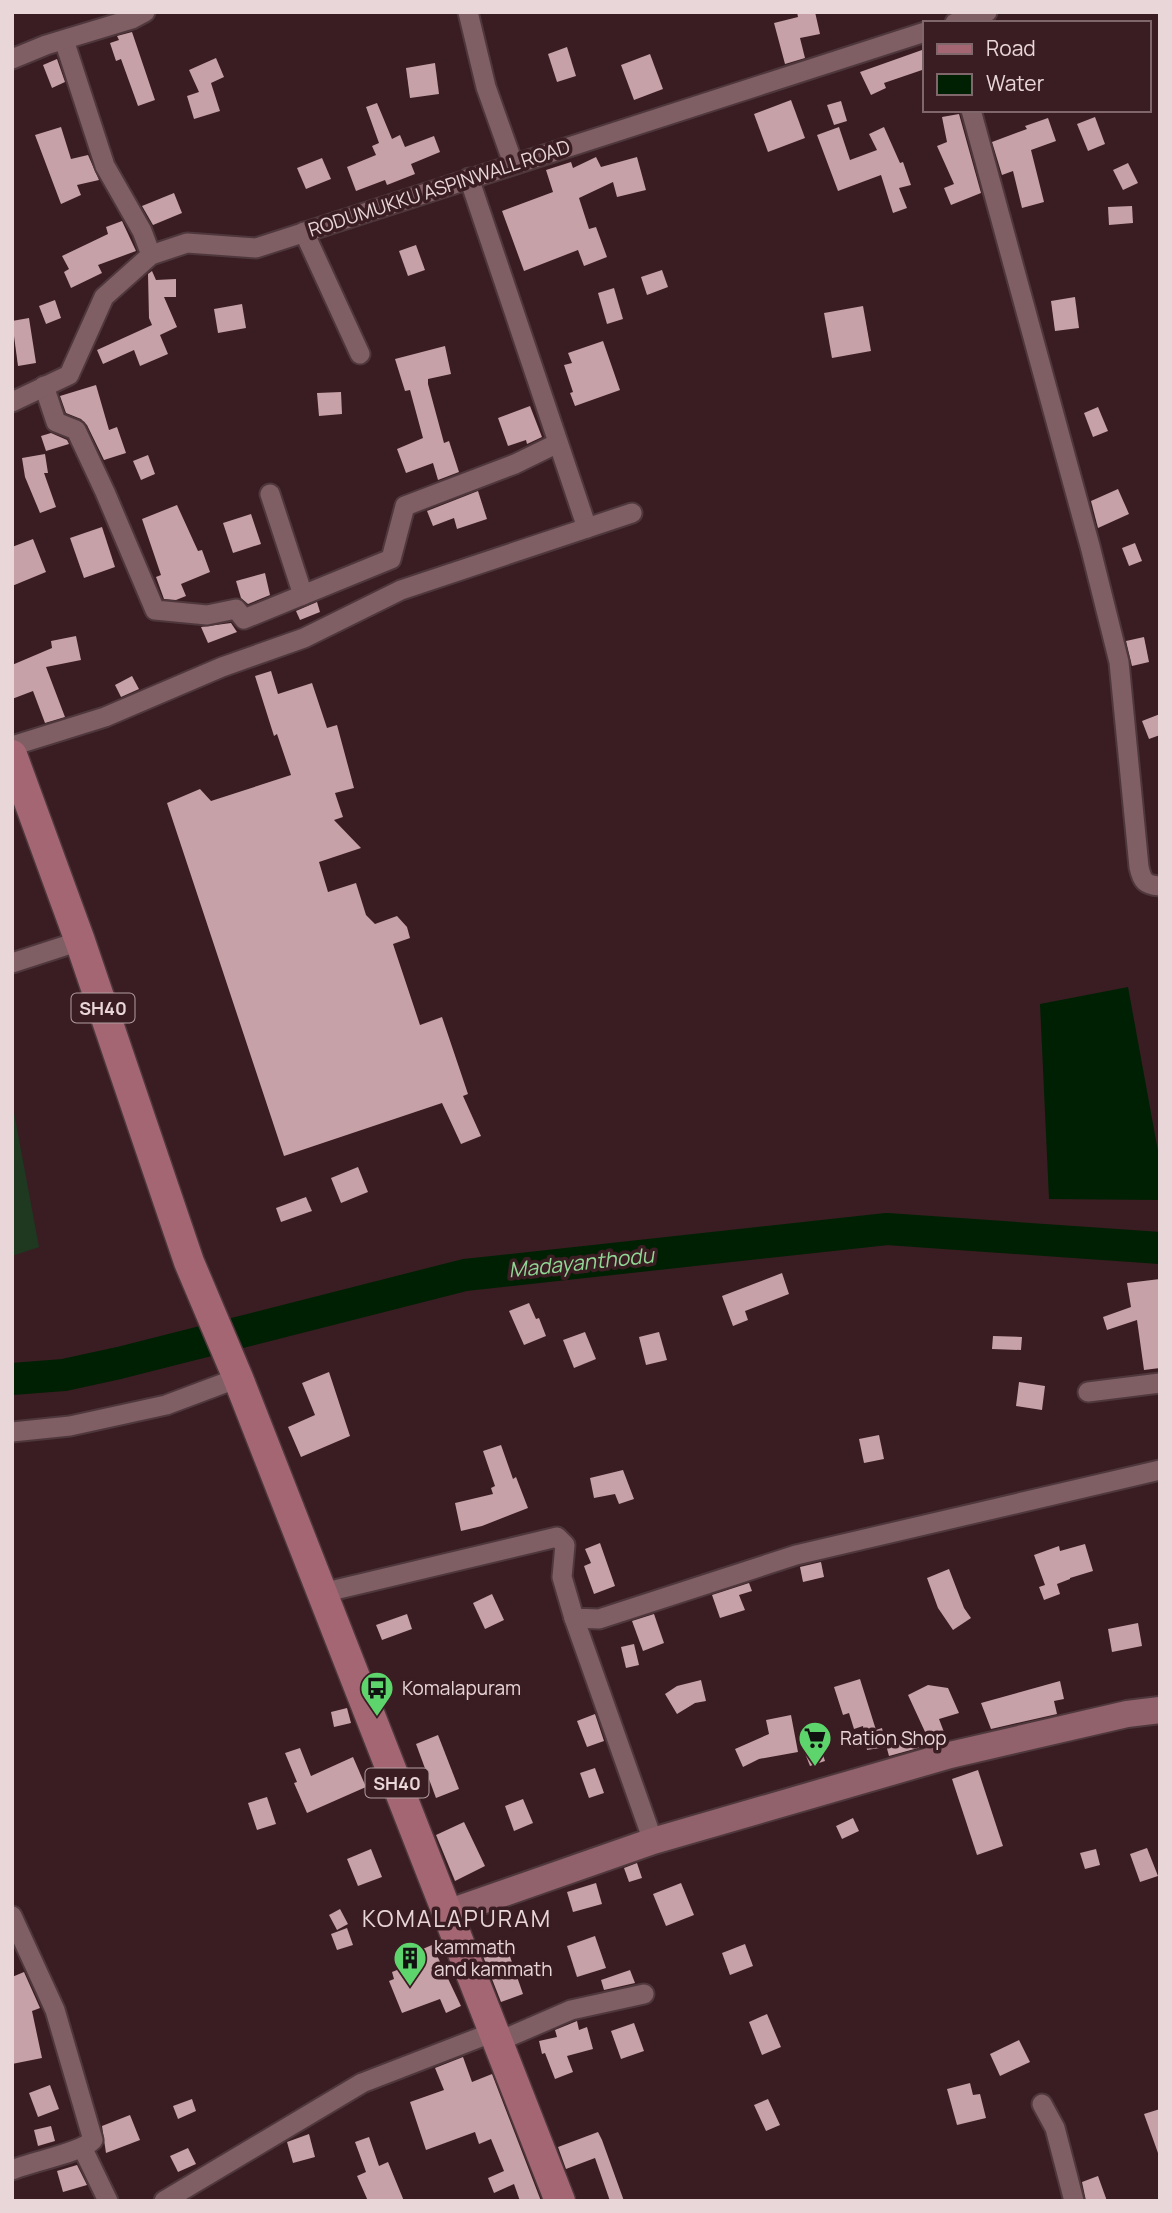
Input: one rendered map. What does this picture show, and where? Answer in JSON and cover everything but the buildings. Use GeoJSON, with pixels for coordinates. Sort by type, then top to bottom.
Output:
{"type":"FeatureCollection","features":[{"type":"Feature","properties":{"kind":"main road","name":"SH40"},"geometry":{"type":"LineString","coordinates":[[12,755],[80,941],[189,1262],[236,1372],[560,2201]]}},
{"type":"Feature","properties":{"kind":"main road"},"geometry":{"type":"LineString","coordinates":[[447,1913],[653,1841],[950,1755],[1126,1714],[1160,1710]]}},
{"type":"Feature","properties":{"kind":"street"},"geometry":{"type":"LineString","coordinates":[[12,59],[132,19],[145,12]]}},
{"type":"Feature","properties":{"kind":"street"},"geometry":{"type":"LineString","coordinates":[[468,12],[485,87],[513,163]]}},
{"type":"Feature","properties":{"kind":"street"},"geometry":{"type":"LineString","coordinates":[[961,21],[987,12]]}},
{"type":"Feature","properties":{"kind":"street","name":"RODUMUKKU ASPINWALL ROAD"},"geometry":{"type":"LineString","coordinates":[[12,401],[69,375],[104,298],[151,256],[187,243],[256,248],[923,33]]}},
{"type":"Feature","properties":{"kind":"street"},"geometry":{"type":"LineString","coordinates":[[64,40],[105,166],[142,231],[151,256]]}},
{"type":"Feature","properties":{"kind":"street"},"geometry":{"type":"LineString","coordinates":[[972,112],[1119,662],[1142,881],[1147,885],[1160,886]]}},
{"type":"Feature","properties":{"kind":"street"},"geometry":{"type":"LineString","coordinates":[[468,178],[587,528]]}},
{"type":"Feature","properties":{"kind":"street"},"geometry":{"type":"LineString","coordinates":[[304,232],[360,354]]}},
{"type":"Feature","properties":{"kind":"street"},"geometry":{"type":"LineString","coordinates":[[44,387],[56,422],[76,430],[155,610],[207,615],[236,609],[244,619],[391,559],[405,506],[515,464],[558,443]]}},
{"type":"Feature","properties":{"kind":"street"},"geometry":{"type":"LineString","coordinates":[[270,494],[303,595]]}},
{"type":"Feature","properties":{"kind":"street"},"geometry":{"type":"LineString","coordinates":[[12,746],[105,717],[222,667],[304,638],[401,590],[632,513]]}},
{"type":"Feature","properties":{"kind":"street"},"geometry":{"type":"LineString","coordinates":[[12,963],[80,941]]}},
{"type":"Feature","properties":{"kind":"street"},"geometry":{"type":"LineString","coordinates":[[12,1432],[70,1426],[166,1405],[236,1372]]}},
{"type":"Feature","properties":{"kind":"street"},"geometry":{"type":"LineString","coordinates":[[1088,1392],[1160,1382]]}},
{"type":"Feature","properties":{"kind":"street"},"geometry":{"type":"LineString","coordinates":[[574,1618],[599,1619],[796,1555],[1160,1470]]}},
{"type":"Feature","properties":{"kind":"street"},"geometry":{"type":"LineString","coordinates":[[323,1593],[557,1537],[565,1545],[562,1577],[574,1618],[653,1841]]}},
{"type":"Feature","properties":{"kind":"street"},"geometry":{"type":"LineString","coordinates":[[12,1916],[55,2010],[93,2140],[83,2148],[12,2169]]}},
{"type":"Feature","properties":{"kind":"street"},"geometry":{"type":"LineString","coordinates":[[164,2201],[362,2083],[572,2010],[644,1994]]}},
{"type":"Feature","properties":{"kind":"street"},"geometry":{"type":"LineString","coordinates":[[1042,2104],[1055,2128],[1074,2201]]}},
{"type":"Feature","properties":{"kind":"street"},"geometry":{"type":"LineString","coordinates":[[83,2148],[108,2201]]}},
{"type":"Feature","properties":{"kind":"shaded area"},"geometry":{"type":"Polygon","coordinates":[[[12,1102],[39,1247],[12,1256],[12,1102]]]}},
{"type":"Feature","properties":{"kind":"water"},"geometry":{"type":"Polygon","coordinates":[[[1128,987],[1160,1162],[1160,1200],[1049,1199],[1040,1004],[1128,987]]]}},
{"type":"Feature","properties":{"kind":"waterway","name":"Madayanthodu"},"geometry":{"type":"LineString","coordinates":[[12,1379],[64,1375],[119,1363],[465,1275],[887,1229],[1160,1248]]}},
{"type":"Feature","properties":{"kind":"place","name":"Komalapuram"},"geometry":{"type":"Point","coordinates":[377,1718]}},
{"type":"Feature","properties":{"kind":"place","name":"Ration Shop"},"geometry":{"type":"Point","coordinates":[815,1768]}},
{"type":"Feature","properties":{"kind":"place","name":"kammath and kammath"},"geometry":{"type":"Point","coordinates":[410,1988]}},
{"type":"Feature","properties":{"kind":"district","name":"KOMALAPURAM"},"geometry":{"type":"Point","coordinates":[457,1918]}}]}
